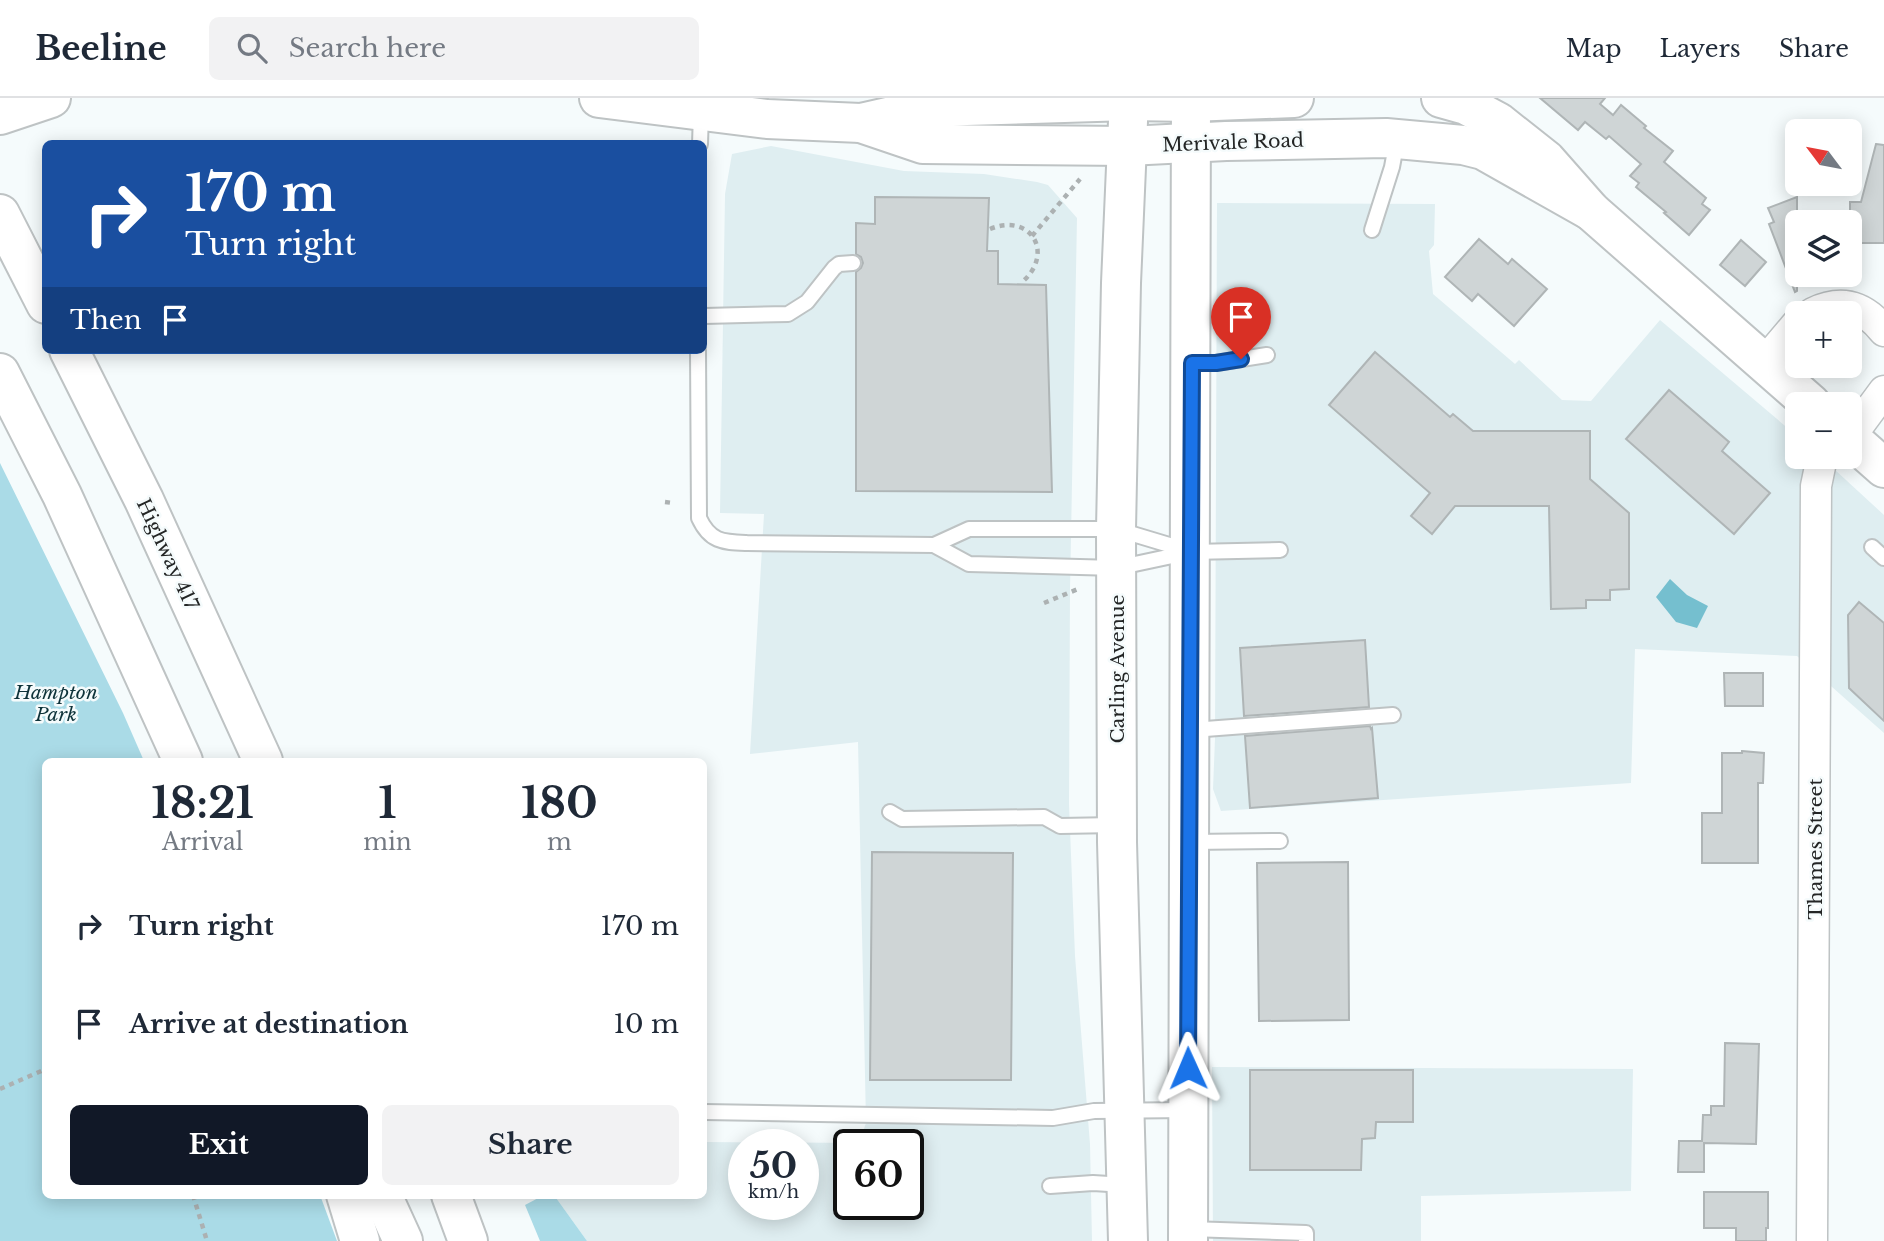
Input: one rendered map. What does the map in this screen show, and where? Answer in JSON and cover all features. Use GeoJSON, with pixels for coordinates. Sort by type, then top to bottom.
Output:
{"type":"FeatureCollection","features":[{"type":"Feature","properties":{"kind":"main road"},"geometry":{"type":"LineString","coordinates":[[0,115],[51,98]]}},
{"type":"Feature","properties":{"kind":"main road","name":"Merivale Road"},"geometry":{"type":"LineString","coordinates":[[599,98],[701,127],[767,119],[861,123],[923,109],[1129,99],[1294,98]]}},
{"type":"Feature","properties":{"kind":"main road","name":"Merivale Road"},"geometry":{"type":"LineString","coordinates":[[1441,98],[1466,105],[1498,122],[1546,160],[1591,211],[1797,392]]}},
{"type":"Feature","properties":{"kind":"main road"},"geometry":{"type":"LineString","coordinates":[[1492,98],[1546,160]]}},
{"type":"Feature","properties":{"kind":"main road","name":"Carling Avenue"},"geometry":{"type":"LineString","coordinates":[[1128,1241],[1117,825],[1115,529],[1129,99]]}},
{"type":"Feature","properties":{"kind":"main road"},"geometry":{"type":"LineString","coordinates":[[1188,1235],[1191,100]]}},
{"type":"Feature","properties":{"kind":"main road","name":"Merivale Road"},"geometry":{"type":"LineString","coordinates":[[861,123],[923,144],[1128,145],[1397,138],[1463,145],[1483,150],[1591,211]]}},
{"type":"Feature","properties":{"kind":"main road"},"geometry":{"type":"LineString","coordinates":[[0,214],[42,296]]}},
{"type":"Feature","properties":{"kind":"main road","name":"Highway 417"},"geometry":{"type":"LineString","coordinates":[[71,354],[144,500],[262,758]]}},
{"type":"Feature","properties":{"kind":"main road"},"geometry":{"type":"LineString","coordinates":[[0,373],[62,495],[182,758]]}},
{"type":"Feature","properties":{"kind":"main road"},"geometry":{"type":"LineString","coordinates":[[1862,448],[1884,468]]}},
{"type":"Feature","properties":{"kind":"main road"},"geometry":{"type":"LineString","coordinates":[[347,1199],[360,1241]]}},
{"type":"Feature","properties":{"kind":"main road"},"geometry":{"type":"LineString","coordinates":[[384,1199],[402,1241]]}},
{"type":"Feature","properties":{"kind":"main road"},"geometry":{"type":"LineString","coordinates":[[452,1199],[468,1241]]}},
{"type":"Feature","properties":{"kind":"street"},"geometry":{"type":"LineString","coordinates":[[1862,312],[1877,321],[1884,331]]}},
{"type":"Feature","properties":{"kind":"street"},"geometry":{"type":"LineString","coordinates":[[1764,363],[1785,338]]}},
{"type":"Feature","properties":{"kind":"street"},"geometry":{"type":"LineString","coordinates":[[1862,421],[1884,391]]}},
{"type":"Feature","properties":{"kind":"street","name":"Thames Street"},"geometry":{"type":"LineString","coordinates":[[1812,1241],[1816,486],[1820,469]]}},
{"type":"Feature","properties":{"kind":"lane"},"geometry":{"type":"LineString","coordinates":[[1372,230],[1392,167],[1397,138]]}},
{"type":"Feature","properties":{"kind":"lane"},"geometry":{"type":"LineString","coordinates":[[707,316],[788,314],[807,302],[839,264],[852,263]]}},
{"type":"Feature","properties":{"kind":"lane"},"geometry":{"type":"LineString","coordinates":[[698,354],[699,518],[710,535],[720,541],[934,545],[969,529],[1115,529],[1191,552]]}},
{"type":"Feature","properties":{"kind":"lane"},"geometry":{"type":"LineString","coordinates":[[1192,363],[1216,363],[1267,355]]}},
{"type":"Feature","properties":{"kind":"lane"},"geometry":{"type":"LineString","coordinates":[[934,545],[969,564],[1116,568],[1191,552],[1280,550]]}},
{"type":"Feature","properties":{"kind":"lane"},"geometry":{"type":"LineString","coordinates":[[1872,547],[1884,558]]}},
{"type":"Feature","properties":{"kind":"lane"},"geometry":{"type":"LineString","coordinates":[[1190,730],[1393,715]]}},
{"type":"Feature","properties":{"kind":"lane"},"geometry":{"type":"LineString","coordinates":[[890,812],[902,819],[1044,817],[1059,826],[1117,825]]}},
{"type":"Feature","properties":{"kind":"lane"},"geometry":{"type":"LineString","coordinates":[[1189,842],[1280,841]]}},
{"type":"Feature","properties":{"kind":"lane"},"geometry":{"type":"LineString","coordinates":[[707,1112],[1054,1118],[1094,1111],[1188,1110]]}},
{"type":"Feature","properties":{"kind":"lane"},"geometry":{"type":"LineString","coordinates":[[1050,1186],[1093,1183],[1127,1185]]}},
{"type":"Feature","properties":{"kind":"lane"},"geometry":{"type":"LineString","coordinates":[[1188,1235],[1306,1233],[1306,1241]]}},
{"type":"Feature","properties":{"kind":"path"},"geometry":{"type":"LineString","coordinates":[[1032,236],[1081,178]]}},
{"type":"Feature","properties":{"kind":"path"},"geometry":{"type":"LineString","coordinates":[[990,229],[1005,224],[1015,225],[1032,236],[1039,255],[1037,265],[1032,274],[1021,283]]}},
{"type":"Feature","properties":{"kind":"path"},"geometry":{"type":"LineString","coordinates":[[665,502],[673,503]]}},
{"type":"Feature","properties":{"kind":"path"},"geometry":{"type":"LineString","coordinates":[[1044,603],[1079,588]]}},
{"type":"Feature","properties":{"kind":"path"},"geometry":{"type":"LineString","coordinates":[[0,1089],[42,1071]]}},
{"type":"Feature","properties":{"kind":"path"},"geometry":{"type":"LineString","coordinates":[[194,1199],[207,1241]]}},
{"type":"Feature","properties":{"kind":"shaded area"},"geometry":{"type":"Polygon","coordinates":[[[771,146],[904,171],[984,174],[1048,185],[1077,218],[1069,804],[1075,956],[1090,1144],[1092,1241],[587,1241],[557,1199],[707,1199],[707,1142],[728,1142],[728,1220],[819,1220],[819,1143],[833,1143],[833,1220],[924,1220],[924,1129],[864,1129],[866,1123],[858,742],[750,754],[764,514],[720,513],[725,194],[732,154],[771,146]]]}},
{"type":"Feature","properties":{"kind":"shaded area"},"geometry":{"type":"Polygon","coordinates":[[[1217,203],[1435,204],[1434,245],[1429,251],[1433,294],[1515,364],[1519,360],[1562,400],[1591,401],[1660,320],[1785,426],[1785,469],[1834,469],[1884,515],[1884,733],[1797,656],[1635,649],[1631,783],[1221,811],[1213,789],[1217,203]]]}},
{"type":"Feature","properties":{"kind":"shaded area"},"geometry":{"type":"Polygon","coordinates":[[[1670,579],[1687,595],[1708,606],[1697,628],[1676,622],[1656,597],[1670,579]]]}},
{"type":"Feature","properties":{"kind":"shaded area"},"geometry":{"type":"Polygon","coordinates":[[[1212,1067],[1633,1069],[1631,1191],[1421,1196],[1421,1241],[1213,1241],[1212,1067]]]}},
{"type":"Feature","properties":{"kind":"green space","name":"Hampton Park"},"geometry":{"type":"Polygon","coordinates":[[[0,463],[143,758],[42,758],[42,1199],[321,1199],[337,1241],[0,1241],[0,463]]]}},
{"type":"Feature","properties":{"kind":"green space"},"geometry":{"type":"Polygon","coordinates":[[[536,1199],[557,1199],[587,1241],[540,1241],[525,1205],[536,1199]]]}},
{"type":"Feature","properties":{"kind":"building"},"geometry":{"type":"Polygon","coordinates":[[[1540,98],[1605,98],[1600,104],[1613,115],[1621,105],[1673,151],[1664,162],[1706,198],[1702,204],[1710,210],[1689,235],[1636,187],[1639,183],[1630,176],[1641,164],[1609,136],[1606,139],[1585,122],[1578,130],[1540,98]]]}},
{"type":"Feature","properties":{"kind":"building"},"geometry":{"type":"Polygon","coordinates":[[[1876,144],[1884,145],[1884,243],[1862,243],[1862,210],[1850,210],[1850,202],[1861,202],[1876,144]]]}},
{"type":"Feature","properties":{"kind":"building"},"geometry":{"type":"Polygon","coordinates":[[[875,197],[989,198],[987,251],[998,251],[998,284],[1046,285],[1052,492],[856,491],[856,272],[863,263],[861,257],[856,254],[856,223],[875,224],[875,197]]]}},
{"type":"Feature","properties":{"kind":"building"},"geometry":{"type":"Polygon","coordinates":[[[1797,197],[1797,210],[1785,210],[1785,266],[1769,224],[1774,222],[1768,208],[1797,197]]]}},
{"type":"Feature","properties":{"kind":"building"},"geometry":{"type":"Polygon","coordinates":[[[1479,239],[1508,264],[1512,259],[1547,289],[1514,326],[1478,294],[1472,301],[1445,277],[1479,239]]]}},
{"type":"Feature","properties":{"kind":"building"},"geometry":{"type":"Polygon","coordinates":[[[1741,240],[1766,262],[1745,286],[1720,265],[1741,240]]]}},
{"type":"Feature","properties":{"kind":"building"},"geometry":{"type":"Polygon","coordinates":[[[1375,352],[1450,417],[1453,414],[1473,431],[1590,431],[1590,479],[1629,513],[1629,589],[1610,590],[1610,600],[1586,600],[1586,608],[1551,609],[1549,506],[1455,506],[1432,534],[1411,516],[1430,493],[1329,405],[1375,352]]]}},
{"type":"Feature","properties":{"kind":"building"},"geometry":{"type":"Polygon","coordinates":[[[1669,390],[1729,442],[1722,451],[1770,493],[1734,534],[1626,439],[1669,390]]]}},
{"type":"Feature","properties":{"kind":"building"},"geometry":{"type":"Polygon","coordinates":[[[1859,602],[1884,623],[1884,721],[1849,688],[1848,615],[1859,602]]]}},
{"type":"Feature","properties":{"kind":"building"},"geometry":{"type":"Polygon","coordinates":[[[1365,640],[1369,707],[1244,716],[1240,648],[1365,640]]]}},
{"type":"Feature","properties":{"kind":"building"},"geometry":{"type":"Polygon","coordinates":[[[1724,673],[1763,673],[1763,706],[1725,706],[1724,673]]]}},
{"type":"Feature","properties":{"kind":"building"},"geometry":{"type":"Polygon","coordinates":[[[1370,726],[1378,798],[1250,808],[1245,736],[1370,726]]]}},
{"type":"Feature","properties":{"kind":"building"},"geometry":{"type":"Polygon","coordinates":[[[1722,753],[1764,753],[1763,783],[1758,783],[1758,863],[1702,863],[1702,813],[1722,813],[1722,753]]]}},
{"type":"Feature","properties":{"kind":"building"},"geometry":{"type":"Polygon","coordinates":[[[872,852],[1013,853],[1011,1080],[870,1080],[872,852]]]}},
{"type":"Feature","properties":{"kind":"building"},"geometry":{"type":"Polygon","coordinates":[[[1348,862],[1349,1020],[1259,1021],[1257,863],[1348,862]]]}},
{"type":"Feature","properties":{"kind":"building"},"geometry":{"type":"Polygon","coordinates":[[[1725,1043],[1759,1044],[1756,1144],[1704,1143],[1704,1172],[1678,1172],[1679,1141],[1702,1141],[1703,1115],[1711,1115],[1711,1106],[1724,1106],[1725,1043]]]}},
{"type":"Feature","properties":{"kind":"building"},"geometry":{"type":"Polygon","coordinates":[[[1250,1070],[1413,1070],[1413,1122],[1376,1122],[1375,1138],[1362,1139],[1361,1170],[1250,1170],[1250,1070]]]}},
{"type":"Feature","properties":{"kind":"building"},"geometry":{"type":"Polygon","coordinates":[[[1704,1192],[1768,1192],[1766,1241],[1736,1241],[1736,1228],[1704,1228],[1704,1192]]]}},
{"type":"Feature","properties":{"kind":"route"},"geometry":{"type":"LineString","coordinates":[[1188,1068],[1192,363],[1241,359]]}}]}
